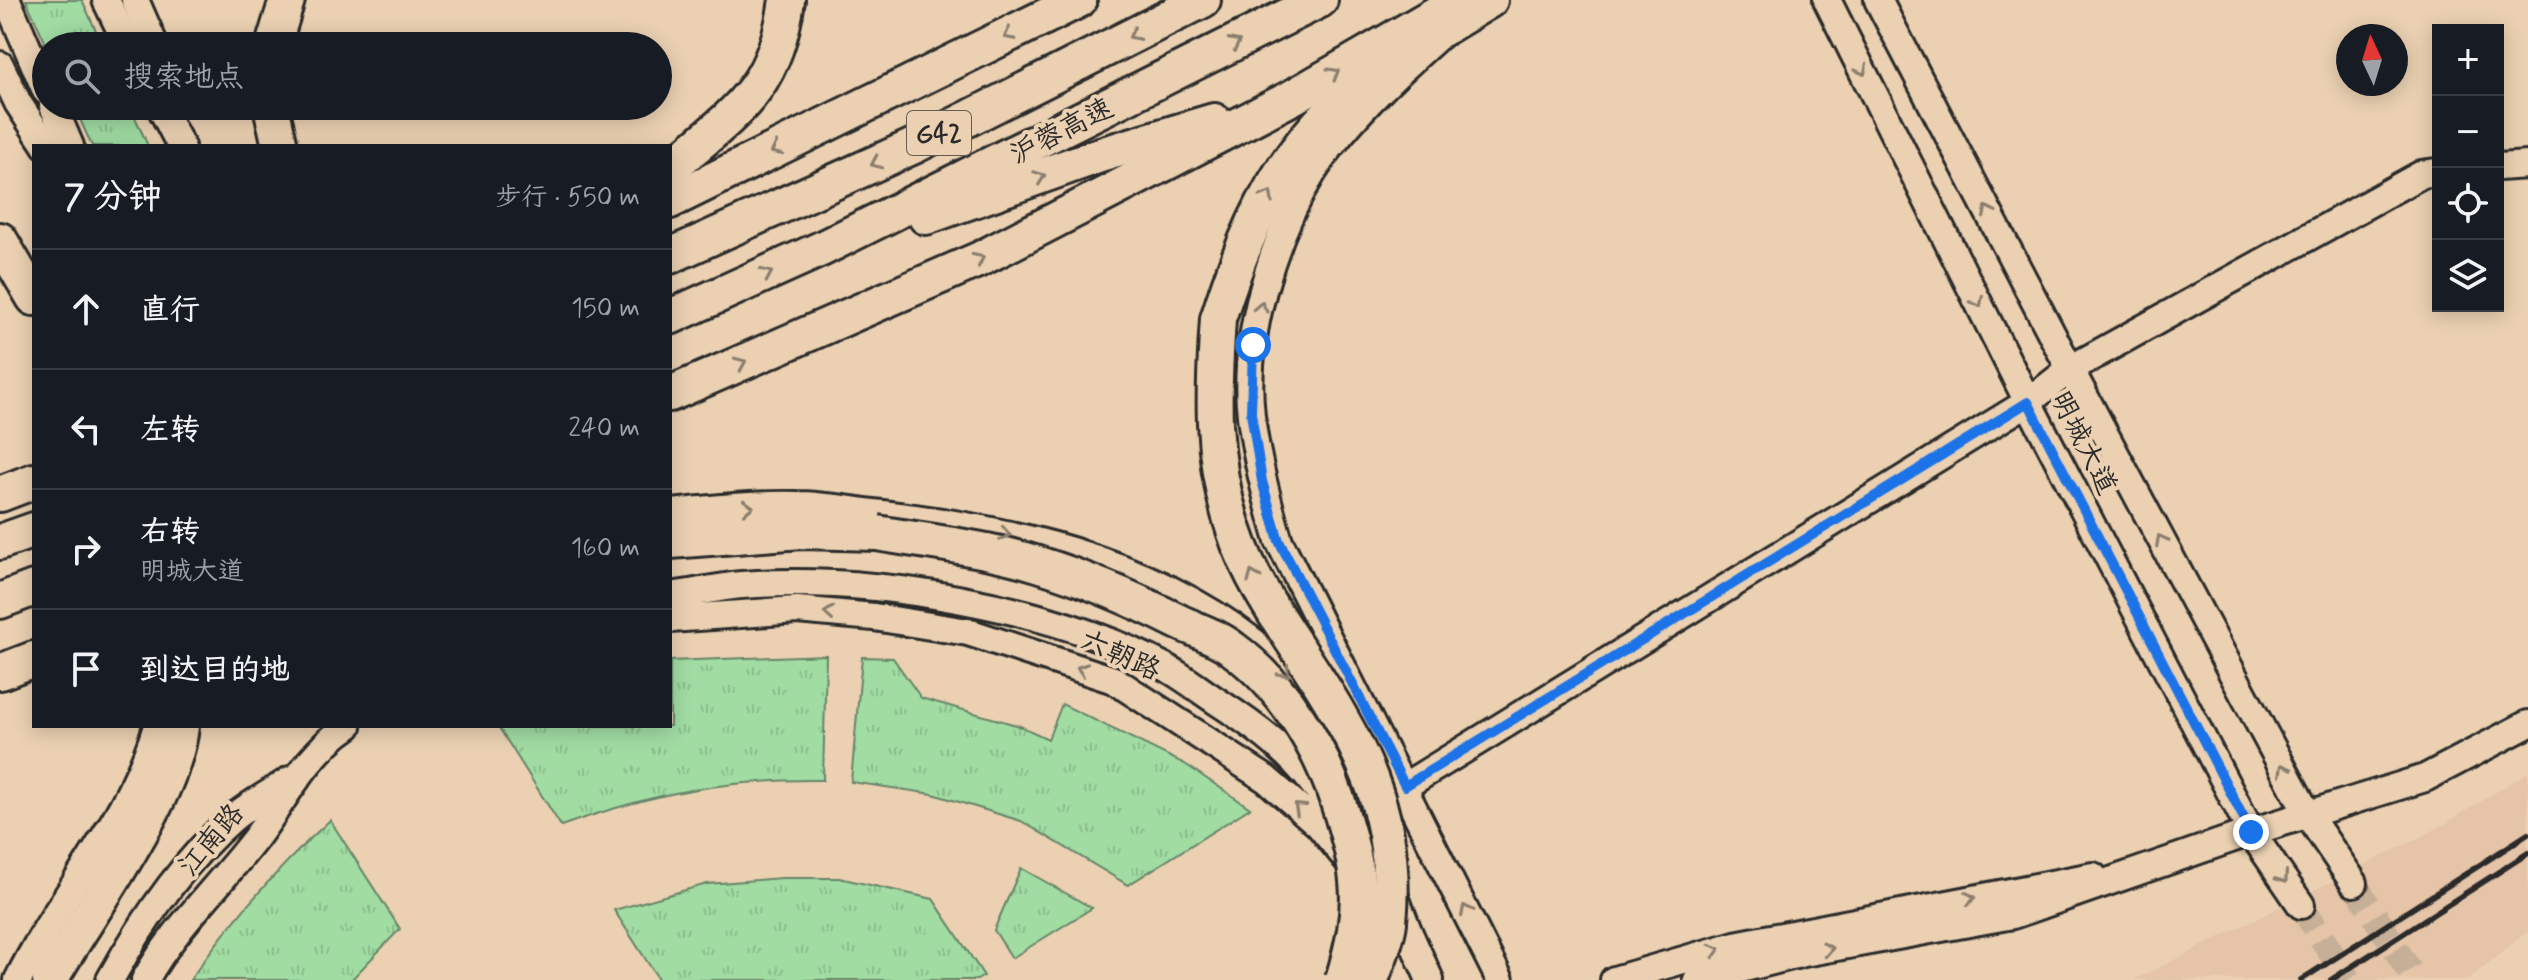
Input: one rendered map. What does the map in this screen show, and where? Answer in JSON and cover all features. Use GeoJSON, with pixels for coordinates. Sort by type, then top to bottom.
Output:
{"type":"FeatureCollection","features":[{"type":"Feature","properties":{"kind":"highway"},"geometry":{"type":"LineString","coordinates":[[277,32],[287,0]]}},
{"type":"Feature","properties":{"kind":"highway"},"geometry":{"type":"LineString","coordinates":[[672,166],[736,114],[768,73],[782,36],[787,0]]}},
{"type":"Feature","properties":{"kind":"highway"},"geometry":{"type":"LineString","coordinates":[[672,200],[1079,0]]}},
{"type":"Feature","properties":{"kind":"highway","name":"沪蓉高速"},"geometry":{"type":"LineString","coordinates":[[672,255],[916,145],[1203,0]]}},
{"type":"Feature","properties":{"kind":"highway","name":"沪蓉高速"},"geometry":{"type":"LineString","coordinates":[[672,316],[821,249],[1320,0]]}},
{"type":"Feature","properties":{"kind":"highway"},"geometry":{"type":"LineString","coordinates":[[672,393],[980,259],[1460,9],[1490,0]]}},
{"type":"Feature","properties":{"kind":"highway"},"geometry":{"type":"LineString","coordinates":[[1371,980],[1389,924],[1389,853],[1383,810],[1358,744],[1260,592],[1234,532],[1213,435],[1218,319],[1242,244],[1290,155],[1337,104],[1460,9]]}},
{"type":"Feature","properties":{"kind":"highway"},"geometry":{"type":"LineString","coordinates":[[821,249],[967,204],[1100,155],[1291,98]]}},
{"type":"Feature","properties":{"kind":"highway"},"geometry":{"type":"LineString","coordinates":[[274,120],[280,144]]}},
{"type":"Feature","properties":{"kind":"highway"},"geometry":{"type":"LineString","coordinates":[[0,240],[32,295]]}},
{"type":"Feature","properties":{"kind":"highway"},"geometry":{"type":"LineString","coordinates":[[0,542],[32,531]]}},
{"type":"Feature","properties":{"kind":"highway"},"geometry":{"type":"LineString","coordinates":[[672,541],[802,531],[877,533],[1036,563],[1130,598],[1233,648],[1284,700],[1305,728],[1333,786],[1352,845],[1360,884],[1350,980]]}},
{"type":"Feature","properties":{"kind":"highway"},"geometry":{"type":"LineString","coordinates":[[0,601],[32,589]]}},
{"type":"Feature","properties":{"kind":"highway"},"geometry":{"type":"LineString","coordinates":[[0,672],[32,660]]}},
{"type":"Feature","properties":{"kind":"highway"},"geometry":{"type":"LineString","coordinates":[[50,980],[137,836],[179,752],[181,728]]}},
{"type":"Feature","properties":{"kind":"highway"},"geometry":{"type":"LineString","coordinates":[[1343,980],[1356,935]]}},
{"type":"Feature","properties":{"kind":"street"},"geometry":{"type":"LineString","coordinates":[[7,0],[32,58]]}},
{"type":"Feature","properties":{"kind":"street"},"geometry":{"type":"LineString","coordinates":[[106,0],[121,32]]}},
{"type":"Feature","properties":{"kind":"street"},"geometry":{"type":"LineString","coordinates":[[135,0],[149,32]]}},
{"type":"Feature","properties":{"kind":"street","name":"明城大道"},"geometry":{"type":"LineString","coordinates":[[1827,0],[2028,402],[2251,832],[2301,905]]}},
{"type":"Feature","properties":{"kind":"street","name":"明城大道"},"geometry":{"type":"LineString","coordinates":[[1878,0],[2308,815],[2354,883]]}},
{"type":"Feature","properties":{"kind":"street"},"geometry":{"type":"LineString","coordinates":[[1460,9],[1393,76],[1313,172],[1268,268],[1253,345],[1251,413],[1262,481],[1279,541],[1500,980]]}},
{"type":"Feature","properties":{"kind":"street"},"geometry":{"type":"LineString","coordinates":[[0,65],[18,103],[45,144]]}},
{"type":"Feature","properties":{"kind":"street"},"geometry":{"type":"LineString","coordinates":[[59,120],[69,144]]}},
{"type":"Feature","properties":{"kind":"street"},"geometry":{"type":"LineString","coordinates":[[167,120],[180,144]]}},
{"type":"Feature","properties":{"kind":"street"},"geometry":{"type":"LineString","coordinates":[[182,120],[191,144]]}},
{"type":"Feature","properties":{"kind":"street"},"geometry":{"type":"LineString","coordinates":[[2504,167],[2528,165]]}},
{"type":"Feature","properties":{"kind":"street"},"geometry":{"type":"LineString","coordinates":[[1405,786],[2028,402],[2070,369],[2422,174],[2432,173]]}},
{"type":"Feature","properties":{"kind":"street"},"geometry":{"type":"LineString","coordinates":[[672,513],[799,505],[940,520],[1050,544],[1150,578],[1232,628],[1285,668],[1304,695],[1384,867],[1408,931]]}},
{"type":"Feature","properties":{"kind":"street"},"geometry":{"type":"LineString","coordinates":[[672,596],[742,585],[854,585],[976,602],[1078,632],[1167,668],[1254,726],[1311,777],[1352,845]]}},
{"type":"Feature","properties":{"kind":"street","name":"六朝路"},"geometry":{"type":"LineString","coordinates":[[672,619],[797,610],[874,617],[968,632],[1114,680],[1266,779],[1319,825],[1408,931],[1430,980]]}},
{"type":"Feature","properties":{"kind":"street"},"geometry":{"type":"LineString","coordinates":[[1697,980],[1804,953],[2013,915],[2251,832],[2425,778],[2528,724]]}},
{"type":"Feature","properties":{"kind":"street"},"geometry":{"type":"LineString","coordinates":[[18,980],[39,938],[121,809],[156,728]]}},
{"type":"Feature","properties":{"kind":"street","name":"江南路"},"geometry":{"type":"LineString","coordinates":[[145,980],[193,909],[254,841],[331,731]]}},
{"type":"Feature","properties":{"kind":"street"},"geometry":{"type":"LineString","coordinates":[[110,980],[158,903],[234,818],[302,772]]}},
{"type":"Feature","properties":{"kind":"street"},"geometry":{"type":"LineString","coordinates":[[1614,980],[1735,945],[2055,881],[2152,867]]}},
{"type":"Feature","properties":{"kind":"shaded area"},"geometry":{"type":"Polygon","coordinates":[[[2528,772],[2528,931],[2468,980],[2134,980],[2438,828],[2528,772]]]}},
{"type":"Feature","properties":{"kind":"green space"},"geometry":{"type":"Polygon","coordinates":[[[26,0],[82,0],[97,32],[41,32],[26,0]]]}},
{"type":"Feature","properties":{"kind":"green space"},"geometry":{"type":"Polygon","coordinates":[[[80,120],[136,120],[147,144],[91,144],[80,120]]]}},
{"type":"Feature","properties":{"kind":"green space"},"geometry":{"type":"Polygon","coordinates":[[[826,655],[823,780],[754,782],[690,790],[627,805],[561,826],[499,728],[672,728],[672,661],[826,655]]]}},
{"type":"Feature","properties":{"kind":"green space"},"geometry":{"type":"Polygon","coordinates":[[[862,657],[893,658],[921,698],[1020,726],[1048,739],[1062,704],[1185,764],[1250,808],[1128,885],[1021,821],[933,794],[851,782],[862,657]]]}},
{"type":"Feature","properties":{"kind":"green space"},"geometry":{"type":"Polygon","coordinates":[[[330,820],[400,929],[351,980],[190,980],[256,896],[330,820]]]}},
{"type":"Feature","properties":{"kind":"green space"},"geometry":{"type":"Polygon","coordinates":[[[1021,868],[1092,908],[1012,958],[994,930],[1021,868]]]}},
{"type":"Feature","properties":{"kind":"green space"},"geometry":{"type":"Polygon","coordinates":[[[782,878],[839,878],[933,899],[984,976],[977,980],[659,980],[614,910],[707,884],[782,878]]]}},
{"type":"Feature","properties":{"kind":"tunnel"},"geometry":{"type":"LineString","coordinates":[[2354,883],[2415,980]]}},
{"type":"Feature","properties":{"kind":"tunnel"},"geometry":{"type":"LineString","coordinates":[[2301,905],[2348,980]]}},
{"type":"Feature","properties":{"kind":"railway"},"geometry":{"type":"LineString","coordinates":[[2301,980],[2528,834]]}},
{"type":"Feature","properties":{"kind":"railway"},"geometry":{"type":"LineString","coordinates":[[2331,980],[2528,853]]}},
{"type":"Feature","properties":{"kind":"route"},"geometry":{"type":"LineString","coordinates":[[1253,345],[1251,413],[1262,481],[1279,541],[1305,598],[1405,786],[2028,402],[2251,832]]}}]}
